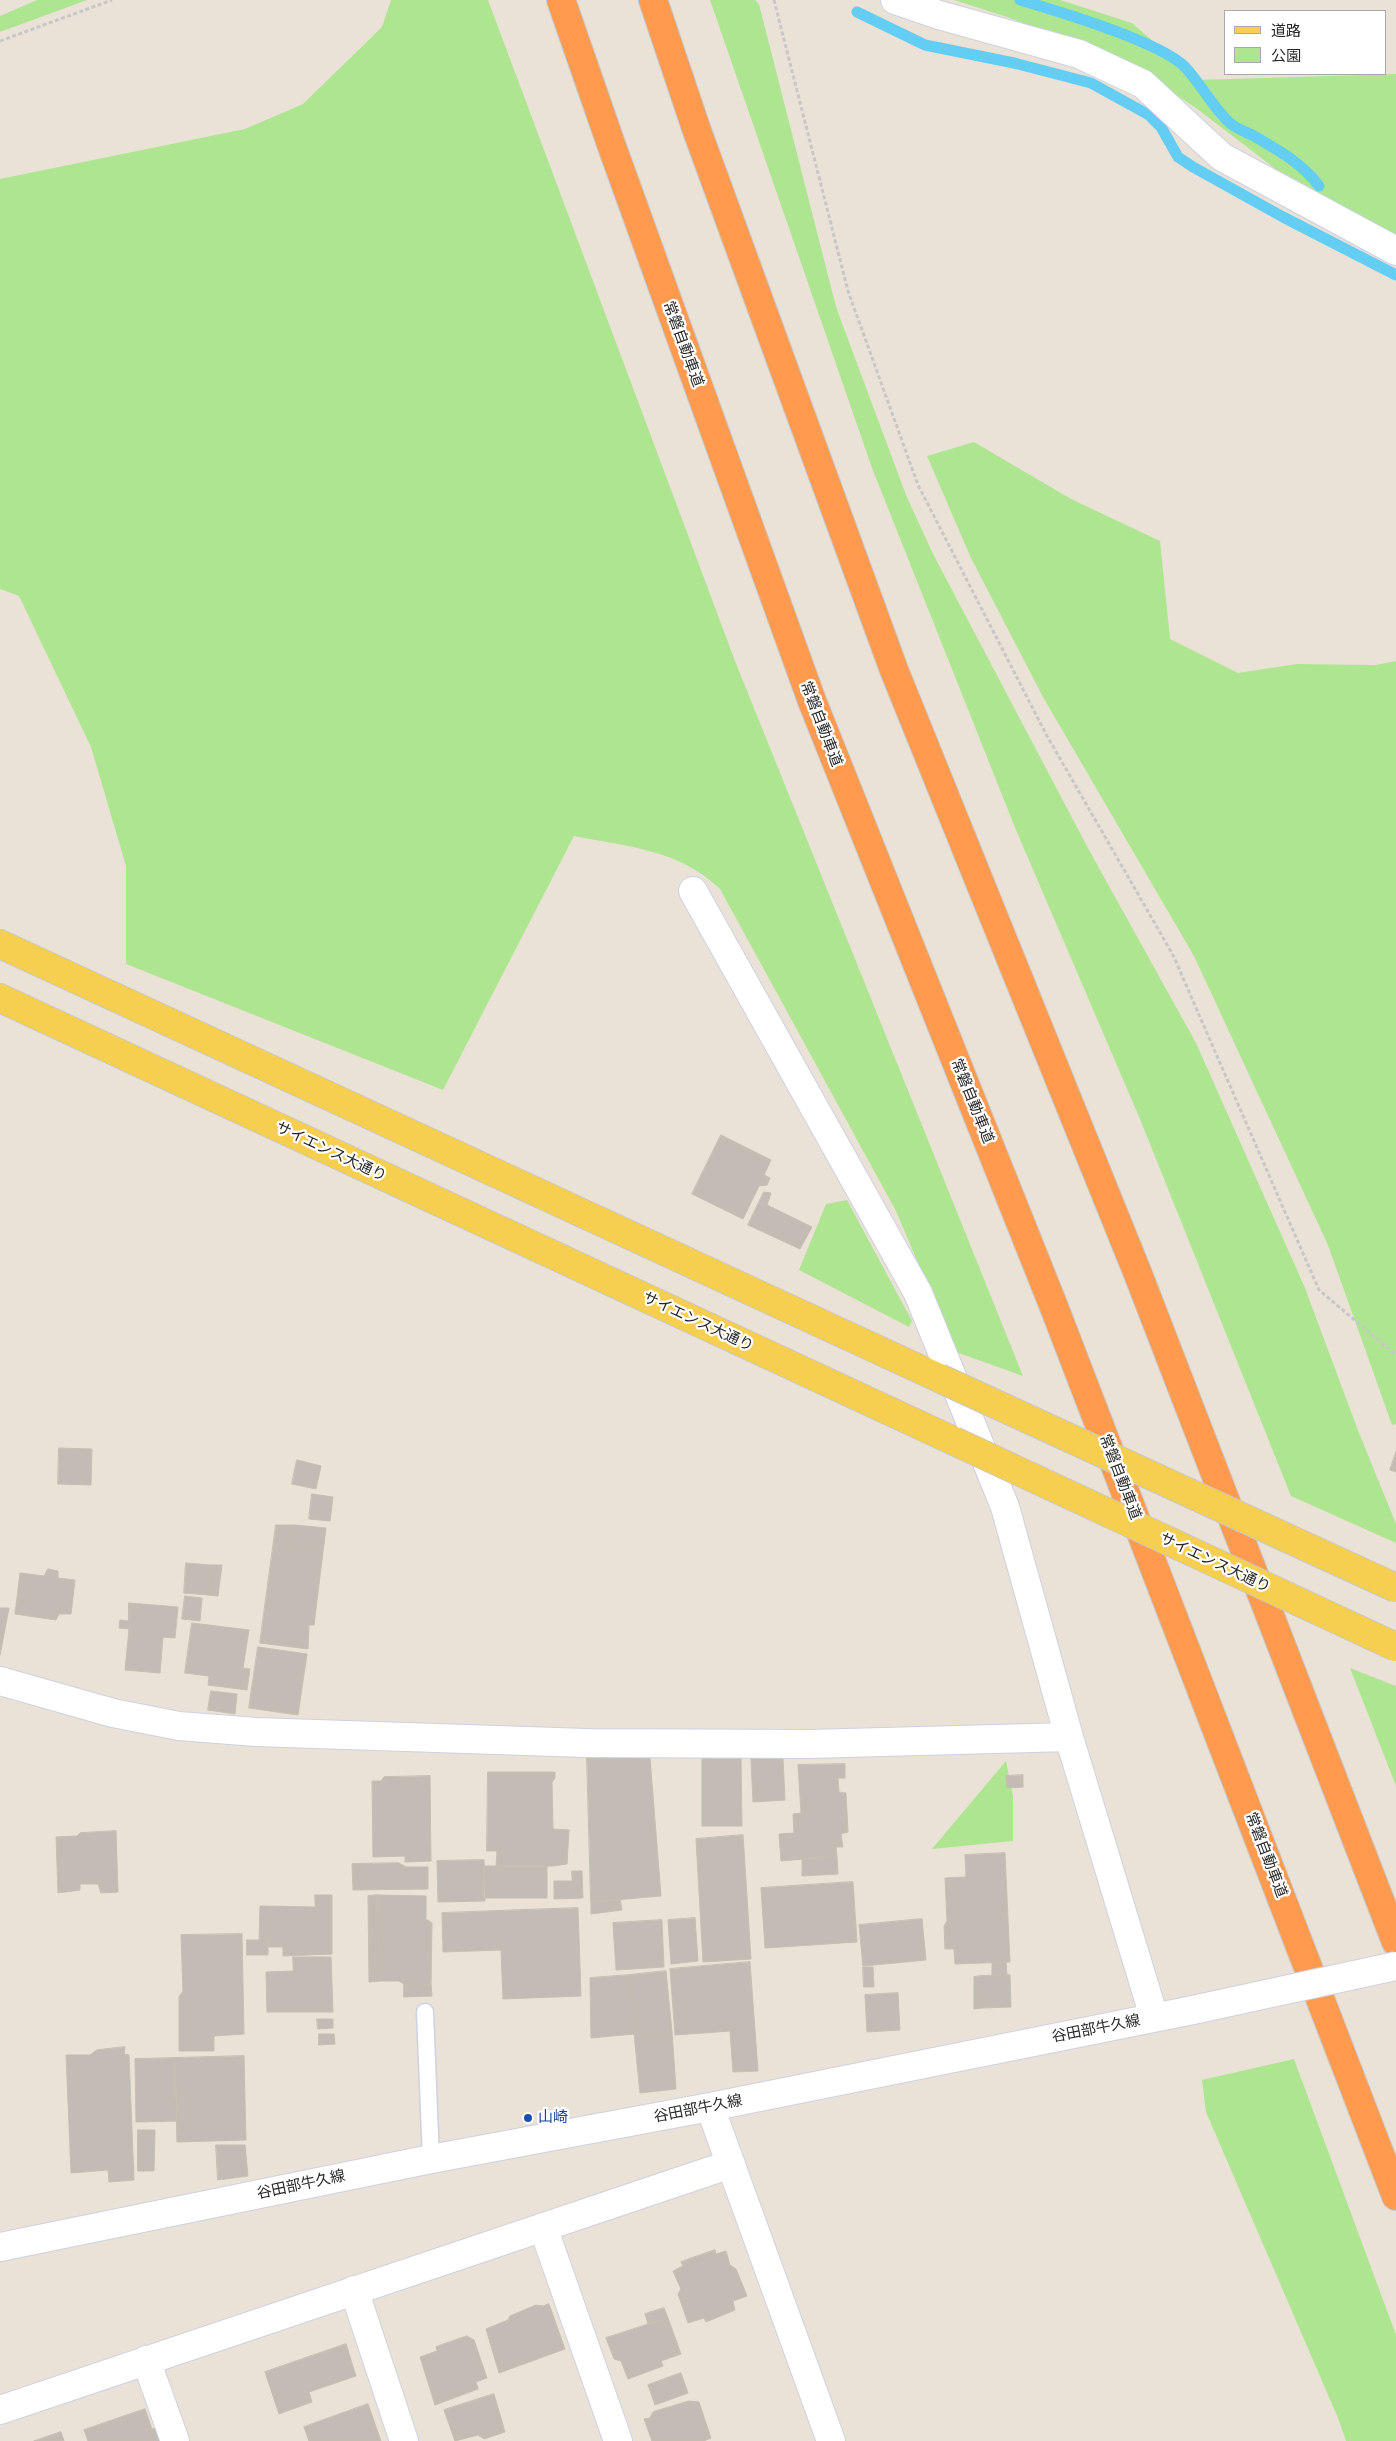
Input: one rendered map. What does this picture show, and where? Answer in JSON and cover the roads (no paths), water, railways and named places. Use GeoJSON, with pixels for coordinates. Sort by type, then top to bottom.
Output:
{"type":"FeatureCollection","features":[{"type":"Feature","properties":{"kind":"highway","name":"常磐自動車道"},"geometry":{"type":"LineString","coordinates":[[562,0],[611,144],[812,701],[1054,1307],[1396,2196]]}},
{"type":"Feature","properties":{"kind":"highway"},"geometry":{"type":"LineString","coordinates":[[653,0],[696,128],[894,670],[1138,1274],[1396,1942]]}},
{"type":"Feature","properties":{"kind":"main road"},"geometry":{"type":"LineString","coordinates":[[0,944],[1396,1588]]}},
{"type":"Feature","properties":{"kind":"main road","name":"サイエンス大通り"},"geometry":{"type":"LineString","coordinates":[[0,998],[1396,1647]]}},
{"type":"Feature","properties":{"kind":"street"},"geometry":{"type":"LineString","coordinates":[[895,0],[939,15],[1079,54],[1143,84],[1222,157],[1396,251]]}},
{"type":"Feature","properties":{"kind":"street"},"geometry":{"type":"LineString","coordinates":[[693,891],[918,1293],[1004,1507],[1069,1737],[1154,2017]]}},
{"type":"Feature","properties":{"kind":"street"},"geometry":{"type":"LineString","coordinates":[[0,1681],[123,1715],[179,1726],[256,1732],[606,1743],[809,1744],[1069,1737]]}},
{"type":"Feature","properties":{"kind":"street","name":"谷田部牛久線"},"geometry":{"type":"LineString","coordinates":[[0,2247],[431,2159],[710,2107],[1192,2010],[1396,1966]]}},
{"type":"Feature","properties":{"kind":"street"},"geometry":{"type":"LineString","coordinates":[[710,2107],[831,2441]]}},
{"type":"Feature","properties":{"kind":"street"},"geometry":{"type":"LineString","coordinates":[[0,2410],[731,2164]]}},
{"type":"Feature","properties":{"kind":"street"},"geometry":{"type":"LineString","coordinates":[[543,2227],[618,2441]]}},
{"type":"Feature","properties":{"kind":"street"},"geometry":{"type":"LineString","coordinates":[[354,2290],[404,2441]]}},
{"type":"Feature","properties":{"kind":"street"},"geometry":{"type":"LineString","coordinates":[[146,2360],[175,2441]]}},
{"type":"Feature","properties":{"kind":"lane"},"geometry":{"type":"LineString","coordinates":[[425,2012],[431,2159]]}},
{"type":"Feature","properties":{"kind":"waterway"},"geometry":{"type":"LineString","coordinates":[[1020,0],[1107,28],[1131,37],[1172,57],[1185,67],[1230,123],[1289,158],[1305,170],[1319,186]]}},
{"type":"Feature","properties":{"kind":"waterway"},"geometry":{"type":"LineString","coordinates":[[857,12],[925,45],[1014,63],[1091,83],[1149,115],[1161,127],[1178,157],[1193,167],[1283,217],[1396,275]]}},
{"type":"Feature","properties":{"kind":"place","name":"山崎"},"geometry":{"type":"Point","coordinates":[528,2118]}}]}
